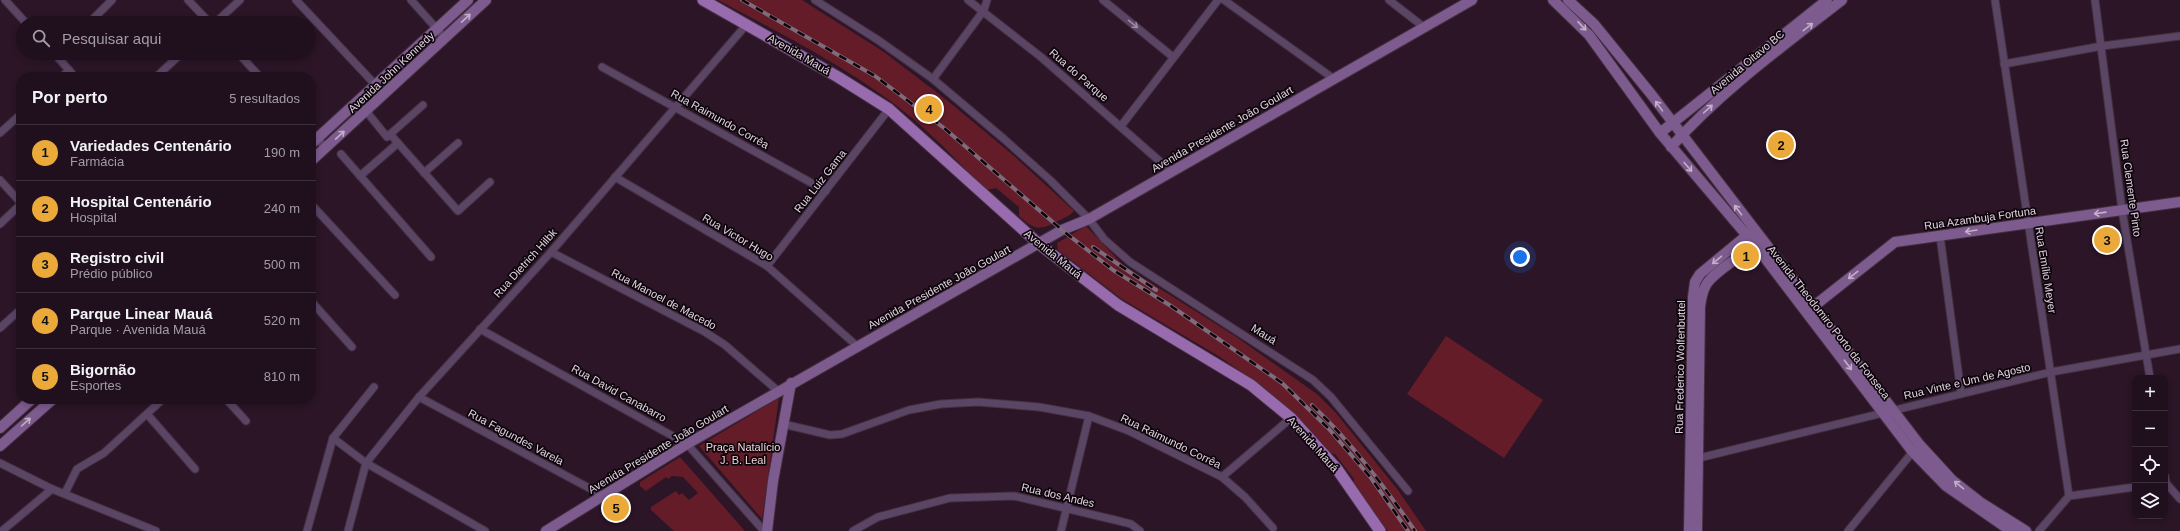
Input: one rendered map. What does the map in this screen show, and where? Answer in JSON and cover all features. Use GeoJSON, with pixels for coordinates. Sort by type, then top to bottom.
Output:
{"type":"FeatureCollection","features":[{"type":"Feature","properties":{"kind":"main road","name":"Avenida Mauá"},"geometry":{"type":"LineString","coordinates":[[704,0],[889,109],[1039,244],[1118,305],[1251,385],[1291,418],[1337,468],[1380,531]]}},
{"type":"Feature","properties":{"kind":"street"},"geometry":{"type":"LineString","coordinates":[[5,0],[20,16]]}},
{"type":"Feature","properties":{"kind":"street"},"geometry":{"type":"LineString","coordinates":[[96,16],[112,0]]}},
{"type":"Feature","properties":{"kind":"street"},"geometry":{"type":"LineString","coordinates":[[188,0],[203,16]]}},
{"type":"Feature","properties":{"kind":"street"},"geometry":{"type":"LineString","coordinates":[[223,16],[240,0]]}},
{"type":"Feature","properties":{"kind":"street"},"geometry":{"type":"LineString","coordinates":[[296,0],[311,16]]}},
{"type":"Feature","properties":{"kind":"street"},"geometry":{"type":"LineString","coordinates":[[411,0],[445,38]]}},
{"type":"Feature","properties":{"kind":"street","name":"Avenida John Kennedy"},"geometry":{"type":"LineString","coordinates":[[316,135],[376,84],[468,0]]}},
{"type":"Feature","properties":{"kind":"street","name":"Avenida John Kennedy"},"geometry":{"type":"LineString","coordinates":[[316,157],[486,0]]}},
{"type":"Feature","properties":{"kind":"street"},"geometry":{"type":"LineString","coordinates":[[815,0],[878,40],[933,79],[1004,139],[1089,219]]}},
{"type":"Feature","properties":{"kind":"street","name":"Rua do Parque"},"geometry":{"type":"LineString","coordinates":[[968,0],[984,10],[1121,126],[1172,172]]}},
{"type":"Feature","properties":{"kind":"street"},"geometry":{"type":"LineString","coordinates":[[933,79],[984,10],[987,0]]}},
{"type":"Feature","properties":{"kind":"street"},"geometry":{"type":"LineString","coordinates":[[1103,0],[1173,57]]}},
{"type":"Feature","properties":{"kind":"street"},"geometry":{"type":"LineString","coordinates":[[1121,126],[1218,0]]}},
{"type":"Feature","properties":{"kind":"street"},"geometry":{"type":"LineString","coordinates":[[1224,0],[1334,79]]}},
{"type":"Feature","properties":{"kind":"street"},"geometry":{"type":"LineString","coordinates":[[1389,0],[1425,28]]}},
{"type":"Feature","properties":{"kind":"street","name":"Avenida Presidente João Goulart"},"geometry":{"type":"LineString","coordinates":[[546,531],[687,444],[778,391],[1062,230],[1089,219],[1472,0]]}},
{"type":"Feature","properties":{"kind":"street","name":"Avenida Oitavo BC"},"geometry":{"type":"LineString","coordinates":[[1660,133],[1827,0]]}},
{"type":"Feature","properties":{"kind":"street","name":"Avenida Oitavo BC"},"geometry":{"type":"LineString","coordinates":[[1671,147],[1740,81],[1842,0]]}},
{"type":"Feature","properties":{"kind":"street","name":"Rua Emílio Meyer"},"geometry":{"type":"LineString","coordinates":[[1995,0],[2069,496]]}},
{"type":"Feature","properties":{"kind":"street","name":"Rua Clemente Pinto"},"geometry":{"type":"LineString","coordinates":[[2095,0],[2122,210],[2150,375]]}},
{"type":"Feature","properties":{"kind":"street","name":"Avenida Theodomiro Porto da Fonseca"},"geometry":{"type":"LineString","coordinates":[[1562,1],[1594,24],[1613,46],[1717,182],[1750,232]]}},
{"type":"Feature","properties":{"kind":"street","name":"Avenida Theodomiro Porto da Fonseca"},"geometry":{"type":"LineString","coordinates":[[1562,1],[1622,78],[1671,147],[1708,190],[1759,243],[1946,486],[2026,531]]}},
{"type":"Feature","properties":{"kind":"street"},"geometry":{"type":"LineString","coordinates":[[316,21],[384,94]]}},
{"type":"Feature","properties":{"kind":"street","name":"Rua Dietrich Hilbk"},"geometry":{"type":"LineString","coordinates":[[348,531],[366,462],[418,398],[551,252],[747,24]]}},
{"type":"Feature","properties":{"kind":"street"},"geometry":{"type":"LineString","coordinates":[[2004,64],[2102,46],[2180,36]]}},
{"type":"Feature","properties":{"kind":"street"},"geometry":{"type":"LineString","coordinates":[[1603,54],[1613,46]]}},
{"type":"Feature","properties":{"kind":"street"},"geometry":{"type":"LineString","coordinates":[[61,60],[69,70]]}},
{"type":"Feature","properties":{"kind":"street"},"geometry":{"type":"LineString","coordinates":[[161,72],[174,60]]}},
{"type":"Feature","properties":{"kind":"street"},"geometry":{"type":"LineString","coordinates":[[244,60],[255,72]]}},
{"type":"Feature","properties":{"kind":"street","name":"Rua Raimundo Corrêa"},"geometry":{"type":"LineString","coordinates":[[602,67],[675,106],[826,191]]}},
{"type":"Feature","properties":{"kind":"street"},"geometry":{"type":"LineString","coordinates":[[1622,78],[1631,69]]}},
{"type":"Feature","properties":{"kind":"street"},"geometry":{"type":"LineString","coordinates":[[366,111],[387,137],[423,105]]}},
{"type":"Feature","properties":{"kind":"street","name":"Rua Luiz Gama"},"geometry":{"type":"LineString","coordinates":[[767,266],[889,109]]}},
{"type":"Feature","properties":{"kind":"street"},"geometry":{"type":"LineString","coordinates":[[0,133],[16,119]]}},
{"type":"Feature","properties":{"kind":"street"},"geometry":{"type":"LineString","coordinates":[[390,134],[458,211],[490,182]]}},
{"type":"Feature","properties":{"kind":"street"},"geometry":{"type":"LineString","coordinates":[[316,140],[326,148]]}},
{"type":"Feature","properties":{"kind":"street"},"geometry":{"type":"LineString","coordinates":[[360,176],[398,143]]}},
{"type":"Feature","properties":{"kind":"street"},"geometry":{"type":"LineString","coordinates":[[424,173],[458,143]]}},
{"type":"Feature","properties":{"kind":"street"},"geometry":{"type":"LineString","coordinates":[[341,154],[431,257]]}},
{"type":"Feature","properties":{"kind":"street","name":"Rua Victor Hugo"},"geometry":{"type":"LineString","coordinates":[[615,177],[767,266],[857,346]]}},
{"type":"Feature","properties":{"kind":"street"},"geometry":{"type":"LineString","coordinates":[[0,180],[16,198]]}},
{"type":"Feature","properties":{"kind":"street"},"geometry":{"type":"LineString","coordinates":[[1708,190],[1717,182]]}},
{"type":"Feature","properties":{"kind":"street","name":"Rua Azambuja Fortuna"},"geometry":{"type":"LineString","coordinates":[[1810,309],[1895,242],[2180,202]]}},
{"type":"Feature","properties":{"kind":"street"},"geometry":{"type":"LineString","coordinates":[[0,224],[16,209]]}},
{"type":"Feature","properties":{"kind":"street"},"geometry":{"type":"LineString","coordinates":[[316,209],[395,295]]}},
{"type":"Feature","properties":{"kind":"street","name":"Mauá"},"geometry":{"type":"LineString","coordinates":[[1089,219],[1104,239],[1130,262],[1313,380],[1331,397],[1408,491]]}},
{"type":"Feature","properties":{"kind":"street","name":"Rua Frederico Wolfenbuttel"},"geometry":{"type":"LineString","coordinates":[[1696,367],[1693,297],[1696,282],[1700,274],[1750,232]]}},
{"type":"Feature","properties":{"kind":"street"},"geometry":{"type":"LineString","coordinates":[[1940,236],[1961,393]]}},
{"type":"Feature","properties":{"kind":"street","name":"Rua Frederico Wolfenbuttel"},"geometry":{"type":"LineString","coordinates":[[1689,531],[1694,459],[1696,367],[1700,307],[1706,285],[1712,277],[1759,243]]}},
{"type":"Feature","properties":{"kind":"street","name":"Rua Manoel de Macedo"},"geometry":{"type":"LineString","coordinates":[[551,252],[705,332],[725,345],[778,391]]}},
{"type":"Feature","properties":{"kind":"street"},"geometry":{"type":"LineString","coordinates":[[316,307],[352,347]]}},
{"type":"Feature","properties":{"kind":"street"},"geometry":{"type":"LineString","coordinates":[[0,328],[16,314]]}},
{"type":"Feature","properties":{"kind":"street","name":"Rua David Canabarro"},"geometry":{"type":"LineString","coordinates":[[480,329],[687,444],[766,531]]}},
{"type":"Feature","properties":{"kind":"street","name":"Rua Vinte e Um de Agosto"},"geometry":{"type":"LineString","coordinates":[[1694,459],[2051,372],[2180,349]]}},
{"type":"Feature","properties":{"kind":"street"},"geometry":{"type":"LineString","coordinates":[[766,531],[773,481],[791,384]]}},
{"type":"Feature","properties":{"kind":"street"},"geometry":{"type":"LineString","coordinates":[[307,531],[333,438],[374,387]]}},
{"type":"Feature","properties":{"kind":"street","name":"Rua Fagundes Varela"},"geometry":{"type":"LineString","coordinates":[[418,398],[604,496]]}},
{"type":"Feature","properties":{"kind":"street","name":"Rua Raimundo Corrêa"},"geometry":{"type":"LineString","coordinates":[[783,424],[830,435],[842,434],[909,410],[941,404],[978,402],[1039,407],[1089,416],[1129,431],[1222,478],[1245,497],[1273,528]]}},
{"type":"Feature","properties":{"kind":"street"},"geometry":{"type":"LineString","coordinates":[[0,428],[26,404]]}},
{"type":"Feature","properties":{"kind":"street"},"geometry":{"type":"LineString","coordinates":[[0,446],[47,404]]}},
{"type":"Feature","properties":{"kind":"street"},"geometry":{"type":"LineString","coordinates":[[65,493],[77,469],[104,453],[158,404]]}},
{"type":"Feature","properties":{"kind":"street"},"geometry":{"type":"LineString","coordinates":[[231,404],[246,421]]}},
{"type":"Feature","properties":{"kind":"street"},"geometry":{"type":"LineString","coordinates":[[147,414],[196,469]]}},
{"type":"Feature","properties":{"kind":"street"},"geometry":{"type":"LineString","coordinates":[[1061,531],[1089,416]]}},
{"type":"Feature","properties":{"kind":"street"},"geometry":{"type":"LineString","coordinates":[[1222,478],[1291,418]]}},
{"type":"Feature","properties":{"kind":"street"},"geometry":{"type":"LineString","coordinates":[[333,438],[366,462],[485,531]]}},
{"type":"Feature","properties":{"kind":"street"},"geometry":{"type":"LineString","coordinates":[[1852,530],[1916,447]]}},
{"type":"Feature","properties":{"kind":"street","name":"Rua Frederico Wolfenbuttel"},"geometry":{"type":"LineString","coordinates":[[1694,459],[1697,531]]}},
{"type":"Feature","properties":{"kind":"street"},"geometry":{"type":"LineString","coordinates":[[0,463],[52,489],[156,531]]}},
{"type":"Feature","properties":{"kind":"street"},"geometry":{"type":"LineString","coordinates":[[2167,483],[2180,499]]}},
{"type":"Feature","properties":{"kind":"street"},"geometry":{"type":"LineString","coordinates":[[2039,531],[2069,496],[2132,487]]}},
{"type":"Feature","properties":{"kind":"street"},"geometry":{"type":"LineString","coordinates":[[2,531],[52,489]]}},
{"type":"Feature","properties":{"kind":"street","name":"Rua dos Andes"},"geometry":{"type":"LineString","coordinates":[[853,531],[878,517],[950,498],[1014,496],[1131,524],[1140,531]]}},
{"type":"Feature","properties":{"kind":"street","name":"Avenida Theodomiro Porto da Fonseca"},"geometry":{"type":"LineString","coordinates":[[1978,505],[2011,531]]}},
{"type":"Feature","properties":{"kind":"street"},"geometry":{"type":"LineString","coordinates":[[136,531],[142,525]]}},
{"type":"Feature","properties":{"kind":"green space"},"geometry":{"type":"Polygon","coordinates":[[[718,0],[802,0],[884,52],[948,101],[1013,155],[1074,211],[1067,217],[1042,228],[1037,228],[1029,224],[1019,216],[1019,207],[996,188],[986,190],[950,153],[912,118],[867,84],[794,40],[718,0]]]}},
{"type":"Feature","properties":{"kind":"green space"},"geometry":{"type":"Polygon","coordinates":[[[1086,226],[1124,266],[1235,336],[1317,394],[1336,413],[1398,490],[1426,531],[1388,531],[1354,485],[1354,479],[1335,454],[1329,453],[1265,389],[1220,357],[1122,299],[1058,250],[1057,243],[1086,226]]]}},
{"type":"Feature","properties":{"kind":"green space"},"geometry":{"type":"Polygon","coordinates":[[[1446,336],[1543,400],[1504,458],[1407,394],[1446,336]]]}},
{"type":"Feature","properties":{"kind":"green space","name":"Praça Natalício J. B. Leal"},"geometry":{"type":"Polygon","coordinates":[[[779,398],[762,519],[699,446],[779,398]]]}},
{"type":"Feature","properties":{"kind":"green space"},"geometry":{"type":"Polygon","coordinates":[[[680,457],[745,531],[674,531],[651,510],[651,507],[676,491],[679,495],[682,493],[689,500],[698,493],[683,477],[672,476],[668,479],[666,477],[646,491],[640,486],[640,482],[680,457]]]}},
{"type":"Feature","properties":{"kind":"railway"},"geometry":{"type":"LineString","coordinates":[[742,0],[875,76],[944,128],[1062,230],[1113,270],[1171,306],[1282,383],[1329,429],[1371,478],[1408,531]]}},
{"type":"Feature","properties":{"kind":"railway"},"geometry":{"type":"LineString","coordinates":[[1093,247],[1156,290]]}},
{"type":"Feature","properties":{"kind":"railway"},"geometry":{"type":"LineString","coordinates":[[1312,405],[1341,434],[1367,465],[1415,531]]}},
{"type":"Feature","properties":{"kind":"place","name":"Parque Linear Mauá"},"geometry":{"type":"Point","coordinates":[929,109]}},
{"type":"Feature","properties":{"kind":"place","name":"Hospital Centenário"},"geometry":{"type":"Point","coordinates":[1781,145]}},
{"type":"Feature","properties":{"kind":"place","name":"Registro civil"},"geometry":{"type":"Point","coordinates":[2107,240]}},
{"type":"Feature","properties":{"kind":"place","name":"Variedades Centenário"},"geometry":{"type":"Point","coordinates":[1746,256]}},
{"type":"Feature","properties":{"kind":"place","name":"Bigornão"},"geometry":{"type":"Point","coordinates":[616,508]}}]}
